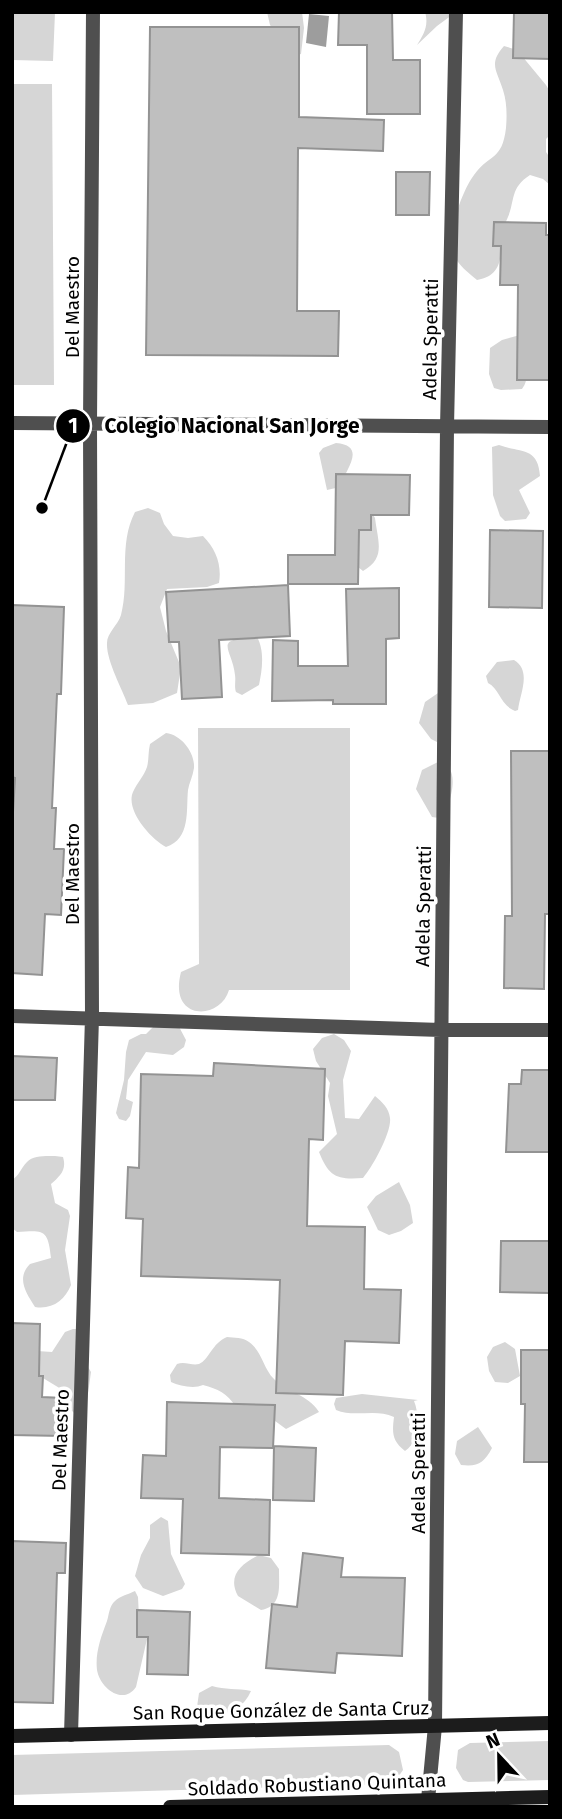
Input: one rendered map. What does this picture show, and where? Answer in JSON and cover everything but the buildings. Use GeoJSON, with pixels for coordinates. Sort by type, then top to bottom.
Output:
{"type":"FeatureCollection","features":[{"type":"Feature","properties":{"kind":"street","name":"Del Maestro"},"geometry":{"type":"LineString","coordinates":[[71,1735],[92,1017],[90,424],[93,12]]}},
{"type":"Feature","properties":{"kind":"street","name":"Adela Speratti"},"geometry":{"type":"LineString","coordinates":[[428,1800],[435,1726],[447,427],[456,12]]}},
{"type":"Feature","properties":{"kind":"street"},"geometry":{"type":"LineString","coordinates":[[12,423],[550,428]]}},
{"type":"Feature","properties":{"kind":"street"},"geometry":{"type":"LineString","coordinates":[[12,1016],[441,1030],[550,1030]]}},
{"type":"Feature","properties":{"kind":"street","name":"San Roque González de Santa Cruz"},"geometry":{"type":"LineString","coordinates":[[12,1736],[550,1723]]}},
{"type":"Feature","properties":{"kind":"street","name":"Soldado Robustiano Quintana"},"geometry":{"type":"LineString","coordinates":[[170,1807],[550,1797]]}},
{"type":"Feature","properties":{"kind":"shaded area"},"geometry":{"type":"Polygon","coordinates":[[[12,12],[55,12],[53,61],[12,60],[12,12]]]}},
{"type":"Feature","properties":{"kind":"shaded area"},"geometry":{"type":"Polygon","coordinates":[[[267,12],[302,12],[304,28],[301,54],[295,56],[270,25],[267,12]]]}},
{"type":"Feature","properties":{"kind":"shaded area"},"geometry":{"type":"Polygon","coordinates":[[[425,12],[456,12],[417,45],[425,29],[425,12]]]}},
{"type":"Feature","properties":{"kind":"shaded area"},"geometry":{"type":"Polygon","coordinates":[[[309,14],[329,16],[326,47],[306,43],[309,14]]]}},
{"type":"Feature","properties":{"kind":"shaded area"},"geometry":{"type":"Polygon","coordinates":[[[504,46],[517,50],[550,92],[550,135],[546,139],[546,152],[550,158],[550,185],[543,179],[530,175],[517,187],[506,222],[500,230],[501,255],[497,268],[493,273],[477,280],[457,260],[453,252],[452,234],[460,201],[469,182],[498,152],[504,139],[506,104],[495,63],[504,46]]]}},
{"type":"Feature","properties":{"kind":"shaded area"},"geometry":{"type":"Polygon","coordinates":[[[12,84],[52,84],[54,385],[12,385],[12,84]]]}},
{"type":"Feature","properties":{"kind":"shaded area"},"geometry":{"type":"Polygon","coordinates":[[[520,335],[526,363],[525,383],[522,389],[494,388],[489,374],[490,348],[502,340],[520,335]]]}},
{"type":"Feature","properties":{"kind":"shaded area"},"geometry":{"type":"Polygon","coordinates":[[[336,443],[351,449],[352,460],[340,487],[327,490],[319,453],[323,448],[336,443]]]}},
{"type":"Feature","properties":{"kind":"shaded area"},"geometry":{"type":"Polygon","coordinates":[[[499,445],[527,452],[539,466],[540,476],[519,490],[530,513],[526,519],[505,521],[500,516],[493,495],[492,447],[499,445]]]}},
{"type":"Feature","properties":{"kind":"shaded area"},"geometry":{"type":"Polygon","coordinates":[[[148,508],[160,513],[173,536],[203,536],[217,558],[220,576],[219,583],[207,587],[167,589],[160,607],[166,631],[181,667],[177,693],[153,703],[128,705],[112,666],[107,643],[121,615],[125,589],[125,550],[130,525],[135,512],[148,508]]]}},
{"type":"Feature","properties":{"kind":"shaded area"},"geometry":{"type":"Polygon","coordinates":[[[372,513],[379,549],[375,561],[363,571],[358,567],[353,534],[372,513]]]}},
{"type":"Feature","properties":{"kind":"shaded area"},"geometry":{"type":"Polygon","coordinates":[[[257,637],[262,655],[259,685],[242,695],[236,692],[228,646],[234,640],[257,637]]]}},
{"type":"Feature","properties":{"kind":"shaded area"},"geometry":{"type":"Polygon","coordinates":[[[514,660],[524,676],[518,710],[515,711],[506,705],[488,683],[486,676],[497,662],[514,660]]]}},
{"type":"Feature","properties":{"kind":"shaded area"},"geometry":{"type":"Polygon","coordinates":[[[441,691],[437,742],[431,739],[419,723],[425,702],[441,691]]]}},
{"type":"Feature","properties":{"kind":"shaded area"},"geometry":{"type":"Polygon","coordinates":[[[198,728],[350,728],[350,990],[229,990],[224,1000],[206,1011],[188,1007],[182,1000],[179,988],[181,972],[199,964],[198,728]]]}},
{"type":"Feature","properties":{"kind":"shaded area"},"geometry":{"type":"Polygon","coordinates":[[[166,733],[177,737],[186,746],[192,756],[194,768],[188,790],[186,823],[180,838],[166,847],[153,838],[141,823],[132,799],[147,767],[150,744],[166,733]]]}},
{"type":"Feature","properties":{"kind":"shaded area"},"geometry":{"type":"Polygon","coordinates":[[[440,761],[449,768],[453,779],[449,802],[439,818],[432,817],[416,789],[422,770],[440,761]]]}},
{"type":"Feature","properties":{"kind":"shaded area"},"geometry":{"type":"Polygon","coordinates":[[[177,1023],[186,1040],[184,1047],[173,1055],[146,1052],[128,1080],[126,1099],[133,1102],[130,1116],[126,1121],[119,1119],[116,1113],[129,1040],[146,1034],[155,1025],[177,1023]]]}},
{"type":"Feature","properties":{"kind":"shaded area"},"geometry":{"type":"Polygon","coordinates":[[[334,1034],[344,1040],[351,1051],[343,1080],[345,1118],[359,1119],[375,1096],[389,1114],[390,1124],[385,1140],[363,1178],[335,1175],[326,1167],[319,1152],[337,1134],[328,1096],[330,1083],[316,1061],[313,1049],[322,1038],[334,1034]]]}},
{"type":"Feature","properties":{"kind":"shaded area"},"geometry":{"type":"Polygon","coordinates":[[[63,1157],[64,1162],[62,1172],[51,1184],[55,1203],[68,1210],[70,1216],[65,1250],[71,1285],[57,1303],[41,1308],[35,1307],[23,1280],[30,1264],[51,1258],[50,1248],[43,1233],[17,1232],[12,1228],[12,1180],[33,1158],[63,1157]]]}},
{"type":"Feature","properties":{"kind":"shaded area"},"geometry":{"type":"Polygon","coordinates":[[[399,1182],[410,1205],[413,1223],[389,1235],[378,1230],[367,1207],[376,1196],[399,1182]]]}},
{"type":"Feature","properties":{"kind":"shaded area"},"geometry":{"type":"Polygon","coordinates":[[[80,1329],[82,1357],[91,1372],[86,1408],[74,1413],[58,1396],[62,1396],[61,1389],[38,1375],[37,1351],[52,1352],[65,1332],[80,1329]]]}},
{"type":"Feature","properties":{"kind":"shaded area"},"geometry":{"type":"Polygon","coordinates":[[[227,1337],[241,1338],[249,1342],[257,1350],[274,1379],[309,1401],[319,1412],[286,1429],[271,1418],[236,1407],[226,1395],[213,1388],[171,1382],[170,1375],[177,1364],[199,1364],[227,1337]]]}},
{"type":"Feature","properties":{"kind":"shaded area"},"geometry":{"type":"Polygon","coordinates":[[[505,1342],[515,1349],[520,1376],[508,1383],[495,1382],[489,1371],[487,1357],[493,1347],[505,1342]]]}},
{"type":"Feature","properties":{"kind":"shaded area"},"geometry":{"type":"Polygon","coordinates":[[[362,1394],[418,1400],[414,1401],[418,1421],[416,1435],[410,1447],[405,1451],[398,1444],[394,1436],[394,1417],[380,1413],[336,1410],[336,1398],[362,1394]]]}},
{"type":"Feature","properties":{"kind":"shaded area"},"geometry":{"type":"Polygon","coordinates":[[[478,1427],[492,1448],[480,1463],[461,1465],[455,1454],[457,1441],[478,1427]]]}},
{"type":"Feature","properties":{"kind":"shaded area"},"geometry":{"type":"Polygon","coordinates":[[[161,1517],[168,1521],[171,1554],[185,1584],[182,1589],[163,1596],[143,1588],[135,1576],[141,1555],[150,1538],[150,1525],[161,1517]]]}},
{"type":"Feature","properties":{"kind":"shaded area"},"geometry":{"type":"Polygon","coordinates":[[[259,1555],[271,1558],[279,1569],[276,1600],[273,1605],[261,1610],[238,1596],[234,1582],[238,1571],[259,1555]]]}},
{"type":"Feature","properties":{"kind":"shaded area"},"geometry":{"type":"Polygon","coordinates":[[[135,1591],[139,1618],[147,1639],[136,1687],[125,1695],[119,1695],[107,1688],[99,1677],[98,1651],[112,1605],[119,1598],[135,1591]]]}},
{"type":"Feature","properties":{"kind":"shaded area"},"geometry":{"type":"Polygon","coordinates":[[[212,1686],[251,1691],[247,1699],[235,1709],[213,1713],[197,1707],[199,1693],[212,1686]]]}},
{"type":"Feature","properties":{"kind":"shaded area"},"geometry":{"type":"Polygon","coordinates":[[[550,1741],[550,1780],[468,1782],[463,1780],[456,1768],[458,1750],[470,1743],[550,1741]]]}},
{"type":"Feature","properties":{"kind":"shaded area"},"geometry":{"type":"Polygon","coordinates":[[[389,1745],[399,1752],[403,1770],[396,1780],[388,1784],[12,1795],[12,1755],[389,1745]]]}},
{"type":"Feature","properties":{"kind":"place","name":"Colegio Nacional San Jorge"},"geometry":{"type":"Point","coordinates":[42,508]}}]}
